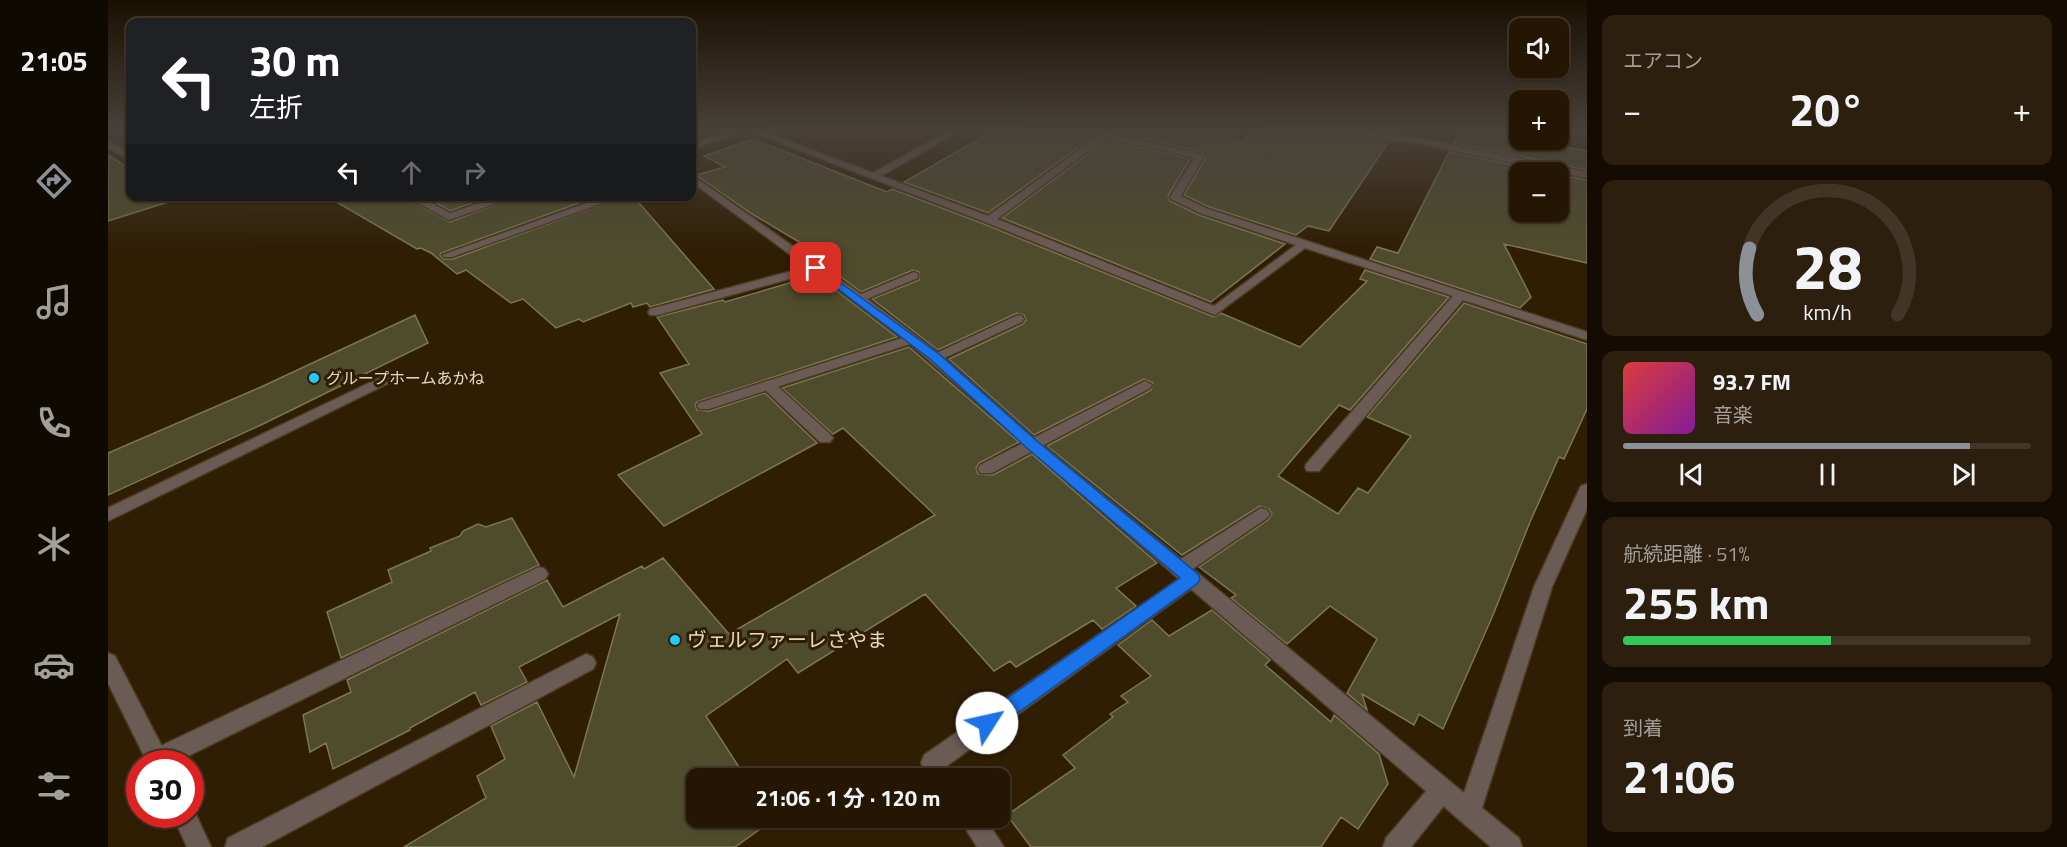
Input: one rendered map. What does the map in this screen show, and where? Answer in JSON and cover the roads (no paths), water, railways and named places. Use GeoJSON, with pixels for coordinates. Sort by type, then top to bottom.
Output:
{"type":"FeatureCollection","features":[{"type":"Feature","properties":{"kind":"street"},"geometry":{"type":"LineString","coordinates":[[859,171],[1215,311],[1302,244]]}},
{"type":"Feature","properties":{"kind":"street"},"geometry":{"type":"LineString","coordinates":[[874,176],[884,171]]}},
{"type":"Feature","properties":{"kind":"street"},"geometry":{"type":"LineString","coordinates":[[989,220],[1057,171]]}},
{"type":"Feature","properties":{"kind":"street"},"geometry":{"type":"LineString","coordinates":[[1190,171],[1175,197],[1204,211],[1587,336]]}},
{"type":"Feature","properties":{"kind":"street"},"geometry":{"type":"LineString","coordinates":[[1567,171],[1587,175]]}},
{"type":"Feature","properties":{"kind":"street"},"geometry":{"type":"LineString","coordinates":[[696,181],[858,298],[935,357],[1033,445],[1510,847]]}},
{"type":"Feature","properties":{"kind":"street"},"geometry":{"type":"LineString","coordinates":[[419,201],[449,217],[496,201]]}},
{"type":"Feature","properties":{"kind":"street"},"geometry":{"type":"LineString","coordinates":[[448,255],[603,201]]}},
{"type":"Feature","properties":{"kind":"street"},"geometry":{"type":"LineString","coordinates":[[654,312],[816,268]]}},
{"type":"Feature","properties":{"kind":"street"},"geometry":{"type":"LineString","coordinates":[[858,298],[914,276]]}},
{"type":"Feature","properties":{"kind":"street"},"geometry":{"type":"LineString","coordinates":[[1313,467],[1460,296]]}},
{"type":"Feature","properties":{"kind":"street"},"geometry":{"type":"LineString","coordinates":[[935,357],[1018,319]]}},
{"type":"Feature","properties":{"kind":"street"},"geometry":{"type":"LineString","coordinates":[[704,406],[912,339]]}},
{"type":"Feature","properties":{"kind":"street"},"geometry":{"type":"LineString","coordinates":[[108,515],[390,377]]}},
{"type":"Feature","properties":{"kind":"street"},"geometry":{"type":"LineString","coordinates":[[986,469],[1145,384]]}},
{"type":"Feature","properties":{"kind":"street"},"geometry":{"type":"LineString","coordinates":[[768,386],[825,438]]}},
{"type":"Feature","properties":{"kind":"street"},"geometry":{"type":"LineString","coordinates":[[1469,812],[1543,586],[1587,490]]}},
{"type":"Feature","properties":{"kind":"street"},"geometry":{"type":"LineString","coordinates":[[936,768],[932,763],[1185,574],[1261,514]]}},
{"type":"Feature","properties":{"kind":"street"},"geometry":{"type":"LineString","coordinates":[[181,750],[539,574]]}},
{"type":"Feature","properties":{"kind":"street"},"geometry":{"type":"LineString","coordinates":[[108,662],[153,750]]}},
{"type":"Feature","properties":{"kind":"street"},"geometry":{"type":"LineString","coordinates":[[237,847],[586,663]]}},
{"type":"Feature","properties":{"kind":"street"},"geometry":{"type":"LineString","coordinates":[[1395,847],[1442,790]]}},
{"type":"Feature","properties":{"kind":"street"},"geometry":{"type":"LineString","coordinates":[[190,828],[199,847]]}},
{"type":"Feature","properties":{"kind":"street"},"geometry":{"type":"LineString","coordinates":[[978,828],[992,847]]}},
{"type":"Feature","properties":{"kind":"place","name":"グループホームあかね"},"geometry":{"type":"Point","coordinates":[314,378]}},
{"type":"Feature","properties":{"kind":"place","name":"ヴェルファーレさやま"},"geometry":{"type":"Point","coordinates":[675,640]}}]}
